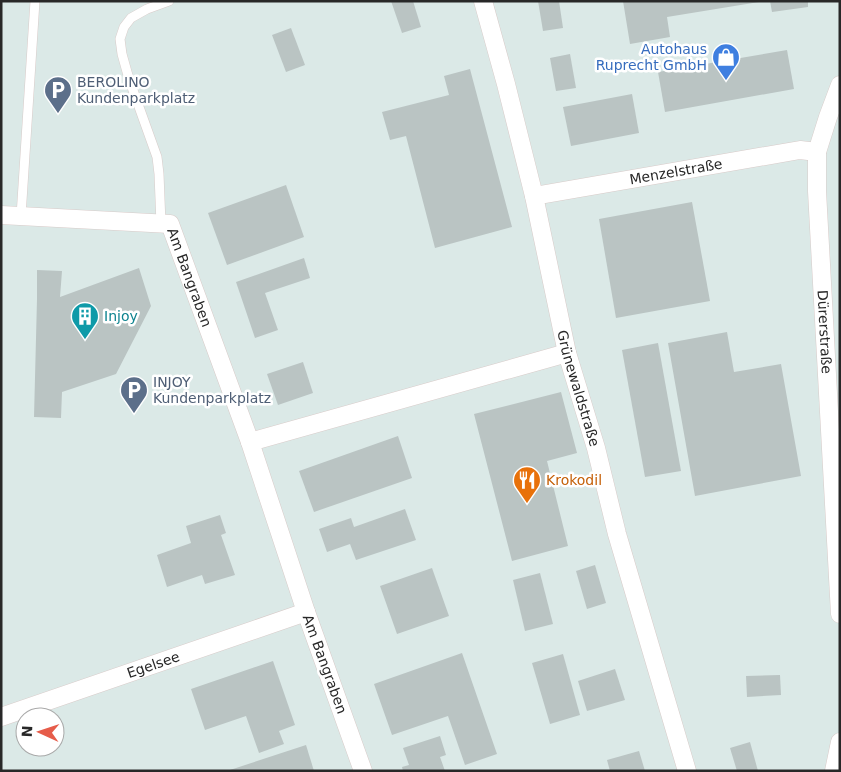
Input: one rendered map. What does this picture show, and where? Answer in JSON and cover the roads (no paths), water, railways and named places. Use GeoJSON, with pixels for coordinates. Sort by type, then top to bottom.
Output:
{"type":"FeatureCollection","features":[{"type":"Feature","properties":{"kind":"street","name":"Grünewaldstraße"},"geometry":{"type":"LineString","coordinates":[[483,1],[534,196],[567,353],[596,448],[617,534],[687,771]]}},
{"type":"Feature","properties":{"kind":"street","name":"Dürerstraße"},"geometry":{"type":"LineString","coordinates":[[840,85],[817,152],[817,191],[840,614]]}},
{"type":"Feature","properties":{"kind":"street","name":"Menzelstraße"},"geometry":{"type":"LineString","coordinates":[[534,196],[800,150],[817,152]]}},
{"type":"Feature","properties":{"kind":"street","name":"Am Bangraben"},"geometry":{"type":"LineString","coordinates":[[1,215],[170,224],[250,442],[306,612],[363,771]]}},
{"type":"Feature","properties":{"kind":"street"},"geometry":{"type":"LineString","coordinates":[[250,442],[567,353]]}},
{"type":"Feature","properties":{"kind":"street","name":"Egelsee"},"geometry":{"type":"LineString","coordinates":[[1,717],[306,612]]}},
{"type":"Feature","properties":{"kind":"street"},"geometry":{"type":"LineString","coordinates":[[834,771],[840,742]]}},
{"type":"Feature","properties":{"kind":"lane"},"geometry":{"type":"LineString","coordinates":[[22,216],[35,1]]}},
{"type":"Feature","properties":{"kind":"lane"},"geometry":{"type":"LineString","coordinates":[[161,224],[160,174],[157,157],[129,79],[120,38],[124,27],[131,18],[147,9],[169,1]]}},
{"type":"Feature","properties":{"kind":"place","name":"Autohaus Ruprecht GmbH"},"geometry":{"type":"Point","coordinates":[726,81]}},
{"type":"Feature","properties":{"kind":"place","name":"BEROLINO Kundenparkplatz"},"geometry":{"type":"Point","coordinates":[58,114]}},
{"type":"Feature","properties":{"kind":"place","name":"Injoy"},"geometry":{"type":"Point","coordinates":[85,340]}},
{"type":"Feature","properties":{"kind":"place","name":"INJOY Kundenparkplatz"},"geometry":{"type":"Point","coordinates":[134,414]}},
{"type":"Feature","properties":{"kind":"place","name":"Krokodil"},"geometry":{"type":"Point","coordinates":[527,504]}}]}
